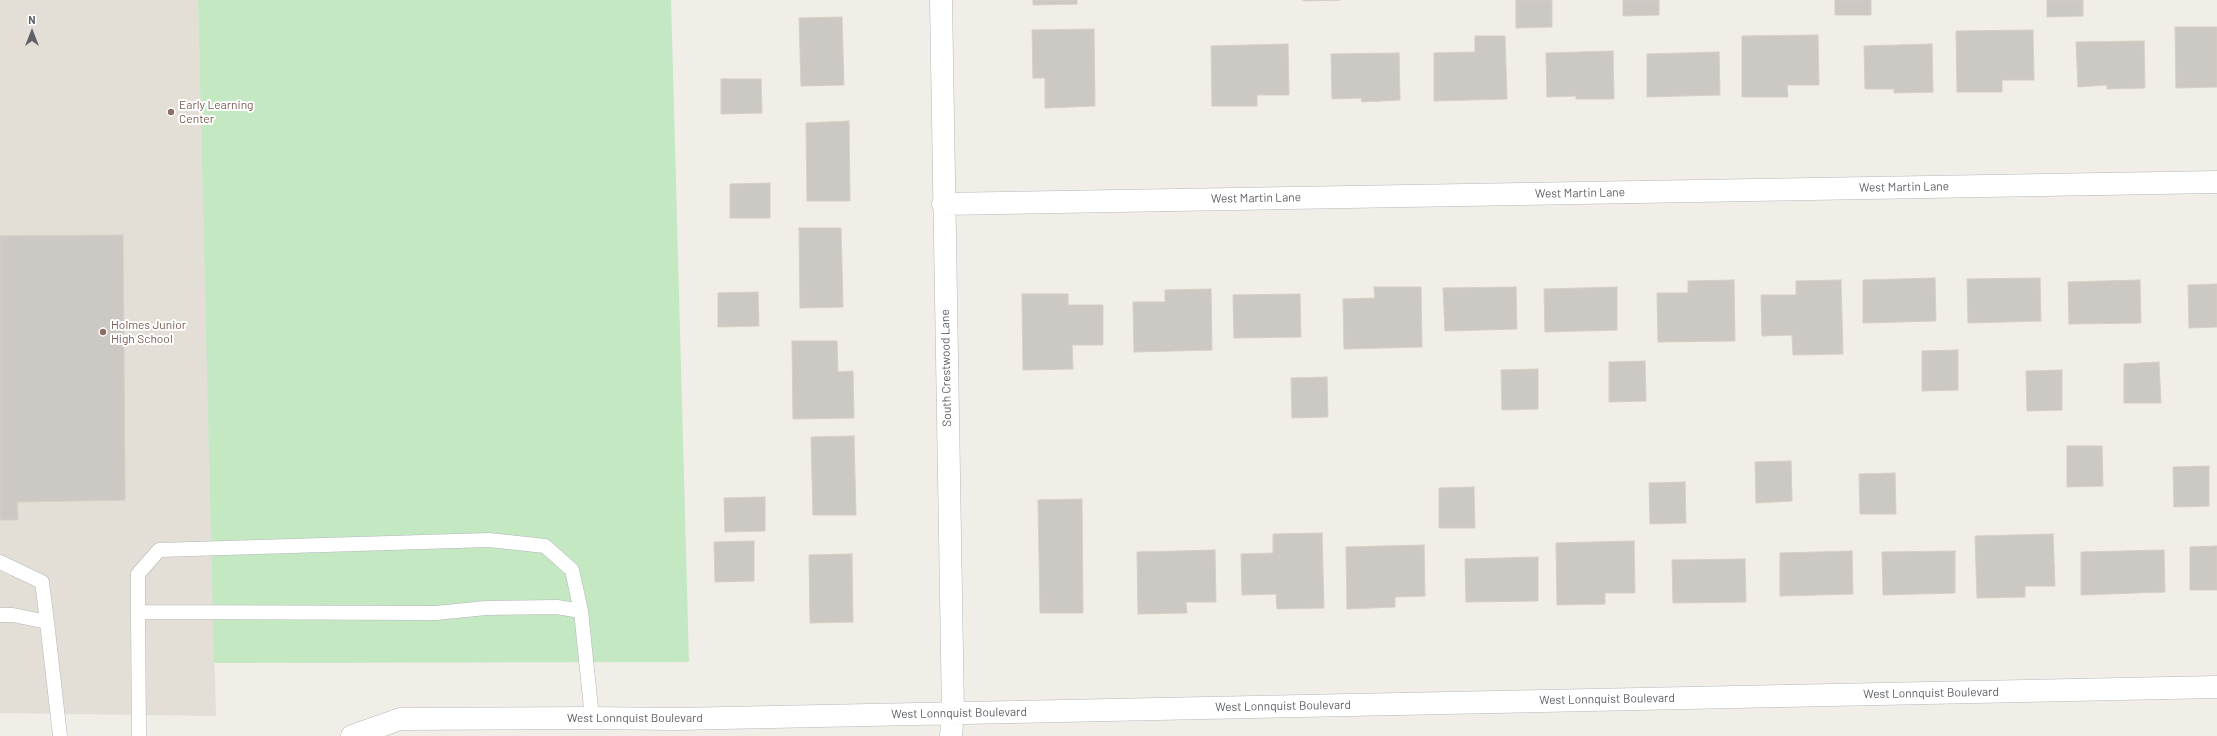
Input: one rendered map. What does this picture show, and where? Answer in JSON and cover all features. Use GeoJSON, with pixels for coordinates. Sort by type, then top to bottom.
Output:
{"type":"FeatureCollection","features":[{"type":"Feature","properties":{"kind":"street","name":"South Crestwood Lane"},"geometry":{"type":"LineString","coordinates":[[941,0],[943,204],[953,713],[951,736]]}},
{"type":"Feature","properties":{"kind":"street","name":"West Martin Lane"},"geometry":{"type":"LineString","coordinates":[[943,204],[2217,182]]}},
{"type":"Feature","properties":{"kind":"street","name":"West Lonnquist Boulevard"},"geometry":{"type":"LineString","coordinates":[[352,736],[400,719],[592,718],[676,728],[953,713],[2217,687]]}},
{"type":"Feature","properties":{"kind":"lane"},"geometry":{"type":"LineString","coordinates":[[139,736],[138,574],[159,550],[489,540],[545,546],[572,570],[581,611],[592,718]]}},
{"type":"Feature","properties":{"kind":"lane"},"geometry":{"type":"LineString","coordinates":[[0,562],[42,582],[60,736]]}},
{"type":"Feature","properties":{"kind":"lane"},"geometry":{"type":"LineString","coordinates":[[138,612],[436,613],[486,608],[557,607],[581,611]]}},
{"type":"Feature","properties":{"kind":"lane"},"geometry":{"type":"LineString","coordinates":[[0,615],[13,615],[47,622]]}},
{"type":"Feature","properties":{"kind":"shaded area","name":"Holmes Junior High School"},"geometry":{"type":"Polygon","coordinates":[[[0,0],[198,0],[216,716],[0,713],[0,0]]]}},
{"type":"Feature","properties":{"kind":"green space"},"geometry":{"type":"Polygon","coordinates":[[[198,0],[671,0],[689,662],[214,663],[198,0]]]}},
{"type":"Feature","properties":{"kind":"building"},"geometry":{"type":"Polygon","coordinates":[[[1033,0],[1077,0],[1077,4],[1033,5],[1033,0]]]}},
{"type":"Feature","properties":{"kind":"building"},"geometry":{"type":"Polygon","coordinates":[[[1303,0],[1340,0],[1304,1],[1303,0]]]}},
{"type":"Feature","properties":{"kind":"building"},"geometry":{"type":"Polygon","coordinates":[[[1516,0],[1552,0],[1552,27],[1516,28],[1516,0]]]}},
{"type":"Feature","properties":{"kind":"building"},"geometry":{"type":"Polygon","coordinates":[[[1623,0],[1659,0],[1659,15],[1623,16],[1623,0]]]}},
{"type":"Feature","properties":{"kind":"building"},"geometry":{"type":"Polygon","coordinates":[[[1835,0],[1871,0],[1871,15],[1835,15],[1835,0]]]}},
{"type":"Feature","properties":{"kind":"building"},"geometry":{"type":"Polygon","coordinates":[[[2047,0],[2083,0],[2083,16],[2047,17],[2047,0]]]}},
{"type":"Feature","properties":{"kind":"building"},"geometry":{"type":"Polygon","coordinates":[[[842,17],[844,85],[801,86],[799,18],[842,17]]]}},
{"type":"Feature","properties":{"kind":"building"},"geometry":{"type":"Polygon","coordinates":[[[2175,27],[2217,27],[2217,87],[2176,88],[2175,27]]]}},
{"type":"Feature","properties":{"kind":"building"},"geometry":{"type":"Polygon","coordinates":[[[1094,29],[1095,106],[1045,108],[1045,78],[1033,78],[1032,30],[1094,29]]]}},
{"type":"Feature","properties":{"kind":"building"},"geometry":{"type":"Polygon","coordinates":[[[2033,30],[2034,80],[2002,80],[2002,92],[1957,92],[1956,31],[2033,30]]]}},
{"type":"Feature","properties":{"kind":"building"},"geometry":{"type":"Polygon","coordinates":[[[1818,35],[1819,85],[1787,85],[1788,97],[1742,97],[1742,36],[1818,35]]]}},
{"type":"Feature","properties":{"kind":"building"},"geometry":{"type":"Polygon","coordinates":[[[1475,36],[1505,36],[1507,99],[1434,101],[1434,53],[1475,52],[1475,36]]]}},
{"type":"Feature","properties":{"kind":"building"},"geometry":{"type":"Polygon","coordinates":[[[2144,41],[2145,88],[2107,89],[2107,85],[2078,87],[2076,42],[2144,41]]]}},
{"type":"Feature","properties":{"kind":"building"},"geometry":{"type":"Polygon","coordinates":[[[1288,44],[1289,95],[1257,95],[1257,106],[1212,106],[1211,46],[1288,44]]]}},
{"type":"Feature","properties":{"kind":"building"},"geometry":{"type":"Polygon","coordinates":[[[1932,44],[1933,92],[1894,93],[1894,89],[1865,89],[1864,46],[1932,44]]]}},
{"type":"Feature","properties":{"kind":"building"},"geometry":{"type":"Polygon","coordinates":[[[1613,51],[1614,99],[1576,99],[1576,96],[1547,97],[1546,53],[1613,51]]]}},
{"type":"Feature","properties":{"kind":"building"},"geometry":{"type":"Polygon","coordinates":[[[1719,52],[1720,95],[1647,97],[1647,54],[1719,52]]]}},
{"type":"Feature","properties":{"kind":"building"},"geometry":{"type":"Polygon","coordinates":[[[1399,53],[1400,100],[1362,102],[1361,98],[1332,99],[1331,54],[1399,53]]]}},
{"type":"Feature","properties":{"kind":"building"},"geometry":{"type":"Polygon","coordinates":[[[721,79],[761,79],[762,113],[721,114],[721,79]]]}},
{"type":"Feature","properties":{"kind":"building"},"geometry":{"type":"Polygon","coordinates":[[[849,121],[850,201],[807,201],[806,123],[849,121]]]}},
{"type":"Feature","properties":{"kind":"building"},"geometry":{"type":"Polygon","coordinates":[[[770,183],[770,218],[730,218],[730,184],[770,183]]]}},
{"type":"Feature","properties":{"kind":"building"},"geometry":{"type":"Polygon","coordinates":[[[799,228],[841,228],[843,307],[800,308],[799,228]]]}},
{"type":"Feature","properties":{"kind":"building"},"geometry":{"type":"Polygon","coordinates":[[[123,235],[125,500],[17,502],[18,520],[0,520],[0,236],[123,235]]]}},
{"type":"Feature","properties":{"kind":"building"},"geometry":{"type":"Polygon","coordinates":[[[1935,278],[1936,321],[1863,323],[1863,280],[1935,278]]]}},
{"type":"Feature","properties":{"kind":"building"},"geometry":{"type":"Polygon","coordinates":[[[2040,278],[2041,321],[1968,323],[1967,279],[2040,278]]]}},
{"type":"Feature","properties":{"kind":"building"},"geometry":{"type":"Polygon","coordinates":[[[1734,280],[1735,341],[1658,342],[1657,293],[1688,293],[1688,281],[1734,280]]]}},
{"type":"Feature","properties":{"kind":"building"},"geometry":{"type":"Polygon","coordinates":[[[1841,280],[1843,354],[1793,355],[1792,335],[1762,336],[1761,295],[1796,295],[1796,281],[1841,280]]]}},
{"type":"Feature","properties":{"kind":"building"},"geometry":{"type":"Polygon","coordinates":[[[2140,280],[2141,323],[2069,324],[2068,282],[2140,280]]]}},
{"type":"Feature","properties":{"kind":"building"},"geometry":{"type":"Polygon","coordinates":[[[2217,284],[2217,327],[2189,328],[2188,285],[2217,284]]]}},
{"type":"Feature","properties":{"kind":"building"},"geometry":{"type":"Polygon","coordinates":[[[1374,287],[1421,287],[1422,347],[1344,349],[1343,299],[1375,298],[1374,287]]]}},
{"type":"Feature","properties":{"kind":"building"},"geometry":{"type":"Polygon","coordinates":[[[1516,287],[1517,329],[1445,331],[1443,288],[1516,287]]]}},
{"type":"Feature","properties":{"kind":"building"},"geometry":{"type":"Polygon","coordinates":[[[1617,287],[1617,330],[1545,332],[1544,289],[1617,287]]]}},
{"type":"Feature","properties":{"kind":"building"},"geometry":{"type":"Polygon","coordinates":[[[1211,289],[1212,350],[1134,352],[1133,302],[1165,302],[1165,290],[1211,289]]]}},
{"type":"Feature","properties":{"kind":"building"},"geometry":{"type":"Polygon","coordinates":[[[758,292],[759,326],[718,327],[718,293],[758,292]]]}},
{"type":"Feature","properties":{"kind":"building"},"geometry":{"type":"Polygon","coordinates":[[[1022,294],[1068,294],[1068,305],[1103,305],[1103,345],[1072,345],[1073,369],[1023,370],[1022,294]]]}},
{"type":"Feature","properties":{"kind":"building"},"geometry":{"type":"Polygon","coordinates":[[[1300,294],[1301,337],[1234,338],[1233,295],[1300,294]]]}},
{"type":"Feature","properties":{"kind":"building"},"geometry":{"type":"Polygon","coordinates":[[[792,341],[837,341],[838,372],[853,371],[854,418],[793,419],[792,341]]]}},
{"type":"Feature","properties":{"kind":"building"},"geometry":{"type":"Polygon","coordinates":[[[1958,350],[1958,390],[1922,391],[1922,351],[1958,350]]]}},
{"type":"Feature","properties":{"kind":"building"},"geometry":{"type":"Polygon","coordinates":[[[1645,361],[1646,401],[1609,402],[1609,362],[1645,361]]]}},
{"type":"Feature","properties":{"kind":"building"},"geometry":{"type":"Polygon","coordinates":[[[2159,362],[2161,403],[2124,403],[2124,364],[2159,362]]]}},
{"type":"Feature","properties":{"kind":"building"},"geometry":{"type":"Polygon","coordinates":[[[1538,369],[1538,409],[1502,410],[1501,370],[1538,369]]]}},
{"type":"Feature","properties":{"kind":"building"},"geometry":{"type":"Polygon","coordinates":[[[2062,370],[2062,410],[2027,411],[2026,371],[2062,370]]]}},
{"type":"Feature","properties":{"kind":"building"},"geometry":{"type":"Polygon","coordinates":[[[1327,377],[1328,417],[1292,418],[1291,378],[1327,377]]]}},
{"type":"Feature","properties":{"kind":"building"},"geometry":{"type":"Polygon","coordinates":[[[854,436],[856,515],[813,515],[811,437],[854,436]]]}},
{"type":"Feature","properties":{"kind":"building"},"geometry":{"type":"Polygon","coordinates":[[[2067,446],[2102,446],[2103,486],[2067,487],[2067,446]]]}},
{"type":"Feature","properties":{"kind":"building"},"geometry":{"type":"Polygon","coordinates":[[[1791,461],[1792,501],[1756,503],[1755,462],[1791,461]]]}},
{"type":"Feature","properties":{"kind":"building"},"geometry":{"type":"Polygon","coordinates":[[[2209,466],[2209,506],[2174,507],[2173,467],[2209,466]]]}},
{"type":"Feature","properties":{"kind":"building"},"geometry":{"type":"Polygon","coordinates":[[[1895,473],[1896,514],[1860,514],[1859,474],[1895,473]]]}},
{"type":"Feature","properties":{"kind":"building"},"geometry":{"type":"Polygon","coordinates":[[[1685,482],[1686,523],[1650,524],[1649,483],[1685,482]]]}},
{"type":"Feature","properties":{"kind":"building"},"geometry":{"type":"Polygon","coordinates":[[[1474,487],[1475,528],[1439,528],[1439,488],[1474,487]]]}},
{"type":"Feature","properties":{"kind":"building"},"geometry":{"type":"Polygon","coordinates":[[[765,497],[765,531],[725,532],[724,498],[765,497]]]}},
{"type":"Feature","properties":{"kind":"building"},"geometry":{"type":"Polygon","coordinates":[[[1082,499],[1083,613],[1040,613],[1038,500],[1082,499]]]}},
{"type":"Feature","properties":{"kind":"building"},"geometry":{"type":"Polygon","coordinates":[[[1322,533],[1324,608],[1277,609],[1276,594],[1242,595],[1241,554],[1273,553],[1273,534],[1322,533]]]}},
{"type":"Feature","properties":{"kind":"building"},"geometry":{"type":"Polygon","coordinates":[[[2053,534],[2055,586],[2025,586],[2025,597],[1977,598],[1975,536],[2053,534]]]}},
{"type":"Feature","properties":{"kind":"building"},"geometry":{"type":"Polygon","coordinates":[[[754,541],[754,581],[715,582],[714,542],[754,541]]]}},
{"type":"Feature","properties":{"kind":"building"},"geometry":{"type":"Polygon","coordinates":[[[1634,541],[1635,593],[1605,593],[1605,604],[1557,605],[1556,543],[1634,541]]]}},
{"type":"Feature","properties":{"kind":"building"},"geometry":{"type":"Polygon","coordinates":[[[1424,545],[1425,596],[1395,597],[1395,607],[1347,609],[1346,547],[1424,545]]]}},
{"type":"Feature","properties":{"kind":"building"},"geometry":{"type":"Polygon","coordinates":[[[2217,546],[2217,590],[2190,590],[2190,547],[2217,546]]]}},
{"type":"Feature","properties":{"kind":"building"},"geometry":{"type":"Polygon","coordinates":[[[1215,550],[1216,602],[1186,602],[1187,613],[1138,614],[1137,552],[1215,550]]]}},
{"type":"Feature","properties":{"kind":"building"},"geometry":{"type":"Polygon","coordinates":[[[2164,550],[2165,592],[2081,595],[2081,552],[2164,550]]]}},
{"type":"Feature","properties":{"kind":"building"},"geometry":{"type":"Polygon","coordinates":[[[1852,551],[1853,594],[1780,596],[1780,553],[1852,551]]]}},
{"type":"Feature","properties":{"kind":"building"},"geometry":{"type":"Polygon","coordinates":[[[1955,551],[1955,593],[1883,595],[1882,552],[1955,551]]]}},
{"type":"Feature","properties":{"kind":"building"},"geometry":{"type":"Polygon","coordinates":[[[852,554],[853,622],[810,623],[809,555],[852,554]]]}},
{"type":"Feature","properties":{"kind":"building"},"geometry":{"type":"Polygon","coordinates":[[[1538,557],[1538,601],[1466,602],[1465,559],[1538,557]]]}},
{"type":"Feature","properties":{"kind":"building"},"geometry":{"type":"Polygon","coordinates":[[[1745,559],[1746,602],[1673,603],[1672,560],[1745,559]]]}},
{"type":"Feature","properties":{"kind":"place","name":"Early Learning Center"},"geometry":{"type":"Point","coordinates":[171,112]}},
{"type":"Feature","properties":{"kind":"place","name":"Holmes Junior High School"},"geometry":{"type":"Point","coordinates":[103,332]}}]}
